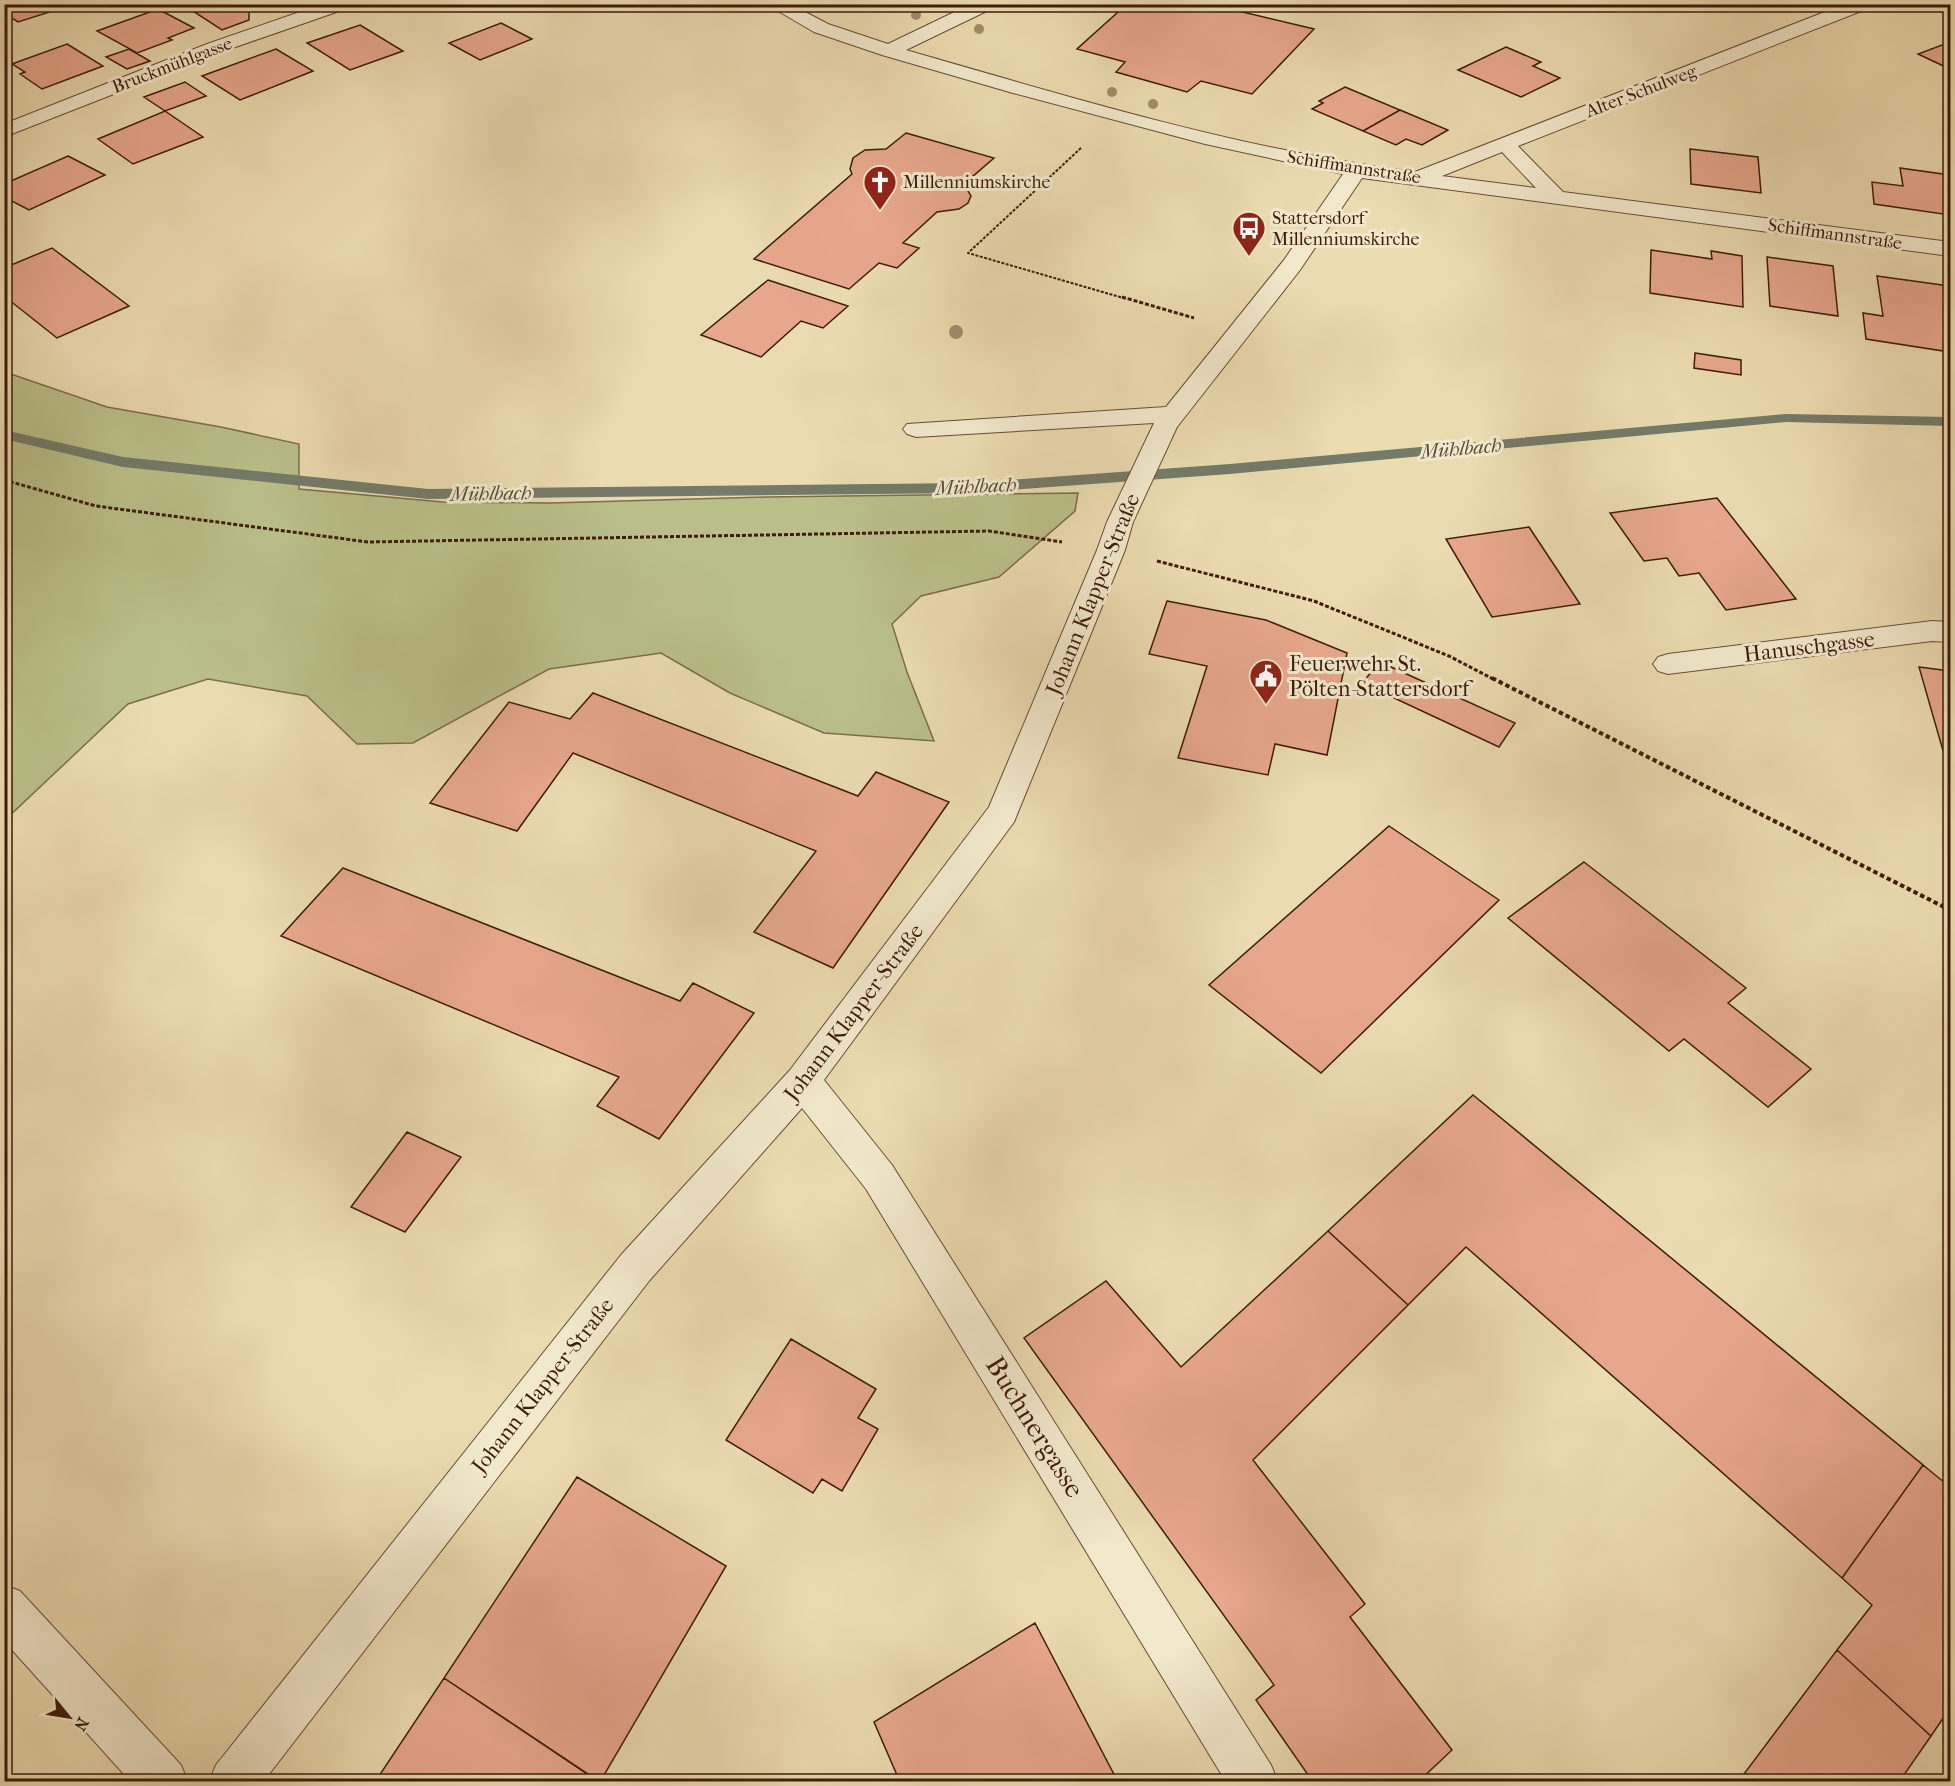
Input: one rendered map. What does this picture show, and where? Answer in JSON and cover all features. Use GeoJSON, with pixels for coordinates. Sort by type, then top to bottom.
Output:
{"type":"FeatureCollection","features":[{"type":"Feature","properties":{"kind":"street","name":"Bruckmühlgasse"},"geometry":{"type":"LineString","coordinates":[[4,131],[214,48],[342,4]]}},
{"type":"Feature","properties":{"kind":"street","name":"Schiffmannstraße"},"geometry":{"type":"LineString","coordinates":[[775,4],[821,28],[889,51],[1212,140],[1356,171],[1950,249]]}},
{"type":"Feature","properties":{"kind":"street"},"geometry":{"type":"LineString","coordinates":[[889,51],[987,4]]}},
{"type":"Feature","properties":{"kind":"street","name":"Alter Schulweg"},"geometry":{"type":"LineString","coordinates":[[1419,178],[1863,4]]}},
{"type":"Feature","properties":{"kind":"street"},"geometry":{"type":"LineString","coordinates":[[1505,144],[1556,196]]}},
{"type":"Feature","properties":{"kind":"street","name":"Johann Klapper-Straße"},"geometry":{"type":"LineString","coordinates":[[233,1782],[635,1268],[803,1082],[1003,813],[1115,536],[1169,419],[1292,265],[1356,171]]}},
{"type":"Feature","properties":{"kind":"street"},"geometry":{"type":"LineString","coordinates":[[916,429],[1169,419]]}},
{"type":"Feature","properties":{"kind":"street","name":"Hanuschgasse"},"geometry":{"type":"LineString","coordinates":[[1668,664],[1932,631],[1950,632]]}},
{"type":"Feature","properties":{"kind":"street","name":"Buchnergasse"},"geometry":{"type":"LineString","coordinates":[[803,1082],[879,1177],[1254,1782]]}},
{"type":"Feature","properties":{"kind":"street"},"geometry":{"type":"LineString","coordinates":[[4,1607],[164,1782]]}},
{"type":"Feature","properties":{"kind":"path"},"geometry":{"type":"LineString","coordinates":[[1116,115],[968,253],[1239,331]]}},
{"type":"Feature","properties":{"kind":"path"},"geometry":{"type":"LineString","coordinates":[[4,480],[96,506],[368,542],[990,531],[1115,536],[1314,601],[1449,656],[1950,910]]}},
{"type":"Feature","properties":{"kind":"green space"},"geometry":{"type":"Polygon","coordinates":[[[5,372],[107,407],[221,427],[299,444],[299,489],[443,502],[550,503],[767,497],[1078,493],[1075,511],[999,577],[921,596],[892,624],[907,672],[934,741],[824,733],[730,693],[661,653],[549,669],[413,743],[357,744],[307,696],[208,679],[128,704],[5,820],[5,372]]]}},
{"type":"Feature","properties":{"kind":"building"},"geometry":{"type":"Polygon","coordinates":[[[12,4],[52,4],[59,9],[18,22],[4,13],[4,10],[15,6],[12,4]]]}},
{"type":"Feature","properties":{"kind":"building"},"geometry":{"type":"Polygon","coordinates":[[[182,4],[261,4],[249,9],[249,20],[222,30],[182,4]]]}},
{"type":"Feature","properties":{"kind":"building"},"geometry":{"type":"Polygon","coordinates":[[[507,4],[536,4],[518,11],[507,4]]]}},
{"type":"Feature","properties":{"kind":"building"},"geometry":{"type":"Polygon","coordinates":[[[1127,4],[1209,4],[1314,29],[1252,94],[1201,81],[1187,92],[1116,72],[1125,62],[1077,49],[1127,4]]]}},
{"type":"Feature","properties":{"kind":"building"},"geometry":{"type":"Polygon","coordinates":[[[1950,4],[1950,15],[1927,6],[1950,4]]]}},
{"type":"Feature","properties":{"kind":"building"},"geometry":{"type":"Polygon","coordinates":[[[158,9],[194,28],[168,38],[172,40],[137,53],[97,31],[158,9]]]}},
{"type":"Feature","properties":{"kind":"building"},"geometry":{"type":"Polygon","coordinates":[[[501,23],[532,39],[480,60],[449,43],[501,23]]]}},
{"type":"Feature","properties":{"kind":"building"},"geometry":{"type":"Polygon","coordinates":[[[360,25],[403,51],[350,70],[307,43],[360,25]]]}},
{"type":"Feature","properties":{"kind":"building"},"geometry":{"type":"Polygon","coordinates":[[[1950,42],[1950,69],[1918,54],[1950,42]]]}},
{"type":"Feature","properties":{"kind":"building"},"geometry":{"type":"Polygon","coordinates":[[[67,44],[103,66],[42,89],[20,74],[25,72],[12,64],[67,44]]]}},
{"type":"Feature","properties":{"kind":"building"},"geometry":{"type":"Polygon","coordinates":[[[1506,47],[1541,62],[1533,66],[1560,78],[1521,97],[1458,70],[1506,47]]]}},
{"type":"Feature","properties":{"kind":"building"},"geometry":{"type":"Polygon","coordinates":[[[129,49],[150,61],[127,69],[106,57],[129,49]]]}},
{"type":"Feature","properties":{"kind":"building"},"geometry":{"type":"Polygon","coordinates":[[[276,49],[313,71],[240,100],[202,76],[276,49]]]}},
{"type":"Feature","properties":{"kind":"building"},"geometry":{"type":"Polygon","coordinates":[[[185,82],[206,96],[165,111],[144,97],[185,82]]]}},
{"type":"Feature","properties":{"kind":"building"},"geometry":{"type":"Polygon","coordinates":[[[1345,87],[1400,110],[1363,131],[1312,109],[1323,103],[1319,101],[1345,87]]]}},
{"type":"Feature","properties":{"kind":"building"},"geometry":{"type":"Polygon","coordinates":[[[1400,110],[1448,130],[1422,145],[1406,139],[1396,145],[1363,131],[1400,110]]]}},
{"type":"Feature","properties":{"kind":"building"},"geometry":{"type":"Polygon","coordinates":[[[165,111],[203,137],[133,164],[98,139],[165,111]]]}},
{"type":"Feature","properties":{"kind":"building","name":"Millenniumskirche"},"geometry":{"type":"Polygon","coordinates":[[[906,133],[994,158],[964,184],[971,196],[968,203],[959,209],[937,212],[903,243],[919,248],[897,268],[879,263],[849,289],[754,259],[852,174],[850,169],[853,158],[865,150],[886,149],[906,133]]]}},
{"type":"Feature","properties":{"kind":"building"},"geometry":{"type":"Polygon","coordinates":[[[1690,149],[1758,157],[1761,193],[1691,184],[1690,149]]]}},
{"type":"Feature","properties":{"kind":"building"},"geometry":{"type":"Polygon","coordinates":[[[68,156],[105,175],[29,210],[4,197],[4,184],[68,156]]]}},
{"type":"Feature","properties":{"kind":"building"},"geometry":{"type":"Polygon","coordinates":[[[1900,168],[1950,175],[1950,215],[1874,204],[1872,182],[1903,186],[1900,168]]]}},
{"type":"Feature","properties":{"kind":"building"},"geometry":{"type":"Polygon","coordinates":[[[52,248],[129,306],[57,338],[4,296],[4,268],[52,248]]]}},
{"type":"Feature","properties":{"kind":"building"},"geometry":{"type":"Polygon","coordinates":[[[1651,250],[1712,259],[1711,251],[1742,256],[1743,307],[1650,293],[1651,250]]]}},
{"type":"Feature","properties":{"kind":"building"},"geometry":{"type":"Polygon","coordinates":[[[1767,257],[1833,266],[1838,316],[1770,306],[1767,257]]]}},
{"type":"Feature","properties":{"kind":"building"},"geometry":{"type":"Polygon","coordinates":[[[1877,276],[1949,286],[1950,352],[1866,339],[1863,313],[1883,316],[1877,276]]]}},
{"type":"Feature","properties":{"kind":"building"},"geometry":{"type":"Polygon","coordinates":[[[768,280],[848,306],[823,328],[801,321],[761,357],[701,335],[768,280]]]}},
{"type":"Feature","properties":{"kind":"building"},"geometry":{"type":"Polygon","coordinates":[[[1695,353],[1741,360],[1741,375],[1694,368],[1695,353]]]}},
{"type":"Feature","properties":{"kind":"building"},"geometry":{"type":"Polygon","coordinates":[[[1717,498],[1796,599],[1726,610],[1699,573],[1679,576],[1667,558],[1644,561],[1610,513],[1717,498]]]}},
{"type":"Feature","properties":{"kind":"building"},"geometry":{"type":"Polygon","coordinates":[[[1529,527],[1580,604],[1492,617],[1446,539],[1529,527]]]}},
{"type":"Feature","properties":{"kind":"building","name":"Feuerwehr St. Pölten-Stattersdorf"},"geometry":{"type":"Polygon","coordinates":[[[1167,601],[1266,620],[1347,653],[1327,755],[1275,744],[1268,775],[1178,758],[1207,666],[1149,654],[1167,601]]]}},
{"type":"Feature","properties":{"kind":"building"},"geometry":{"type":"Polygon","coordinates":[[[1380,662],[1515,723],[1499,747],[1362,683],[1380,662]]]}},
{"type":"Feature","properties":{"kind":"building"},"geometry":{"type":"Polygon","coordinates":[[[1919,667],[1950,671],[1950,775],[1919,667]]]}},
{"type":"Feature","properties":{"kind":"building"},"geometry":{"type":"Polygon","coordinates":[[[593,693],[858,796],[876,772],[949,802],[833,968],[754,932],[816,851],[573,753],[517,831],[430,803],[509,702],[570,719],[593,693]]]}},
{"type":"Feature","properties":{"kind":"building"},"geometry":{"type":"Polygon","coordinates":[[[1389,826],[1499,900],[1321,1073],[1209,985],[1389,826]]]}},
{"type":"Feature","properties":{"kind":"building"},"geometry":{"type":"Polygon","coordinates":[[[1584,862],[1746,988],[1728,1003],[1811,1069],[1768,1107],[1684,1039],[1669,1051],[1508,918],[1584,862]]]}},
{"type":"Feature","properties":{"kind":"building"},"geometry":{"type":"Polygon","coordinates":[[[343,868],[680,1001],[693,983],[754,1013],[659,1139],[597,1106],[619,1077],[281,936],[343,868]]]}},
{"type":"Feature","properties":{"kind":"building"},"geometry":{"type":"Polygon","coordinates":[[[1473,1095],[1923,1465],[1842,1578],[1466,1247],[1408,1305],[1328,1231],[1473,1095]]]}},
{"type":"Feature","properties":{"kind":"building"},"geometry":{"type":"Polygon","coordinates":[[[407,1132],[461,1157],[405,1232],[351,1207],[407,1132]]]}},
{"type":"Feature","properties":{"kind":"building"},"geometry":{"type":"Polygon","coordinates":[[[1328,1231],[1408,1305],[1253,1460],[1365,1604],[1350,1617],[1452,1750],[1418,1782],[1313,1782],[1256,1700],[1274,1685],[1024,1338],[1106,1281],[1181,1367],[1328,1231]]]}},
{"type":"Feature","properties":{"kind":"building"},"geometry":{"type":"Polygon","coordinates":[[[791,1339],[876,1389],[858,1418],[878,1429],[842,1491],[822,1479],[813,1493],[726,1440],[791,1339]]]}},
{"type":"Feature","properties":{"kind":"building"},"geometry":{"type":"Polygon","coordinates":[[[1923,1465],[1950,1487],[1950,1708],[1931,1736],[1837,1650],[1872,1605],[1842,1578],[1923,1465]]]}},
{"type":"Feature","properties":{"kind":"building"},"geometry":{"type":"Polygon","coordinates":[[[577,1477],[726,1566],[600,1782],[444,1678],[577,1477]]]}},
{"type":"Feature","properties":{"kind":"building"},"geometry":{"type":"Polygon","coordinates":[[[1035,1623],[1118,1782],[900,1782],[874,1722],[1035,1623]]]}},
{"type":"Feature","properties":{"kind":"building"},"geometry":{"type":"Polygon","coordinates":[[[1837,1650],[1931,1736],[1899,1782],[1738,1782],[1837,1650]]]}},
{"type":"Feature","properties":{"kind":"building"},"geometry":{"type":"Polygon","coordinates":[[[444,1678],[599,1782],[375,1782],[444,1678]]]}},
{"type":"Feature","properties":{"kind":"waterway","name":"Mühlbach"},"geometry":{"type":"LineString","coordinates":[[4,434],[123,462],[428,494],[967,488],[1230,469],[1786,418],[1950,422]]}},
{"type":"Feature","properties":{"kind":"place","name":"Millenniumskirche"},"geometry":{"type":"Point","coordinates":[880,211]}},
{"type":"Feature","properties":{"kind":"place","name":"Stattersdorf Millenniumskirche"},"geometry":{"type":"Point","coordinates":[1249,257]}},
{"type":"Feature","properties":{"kind":"place","name":"Feuerwehr St. Pölten-Stattersdorf"},"geometry":{"type":"Point","coordinates":[1266,705]}}]}
